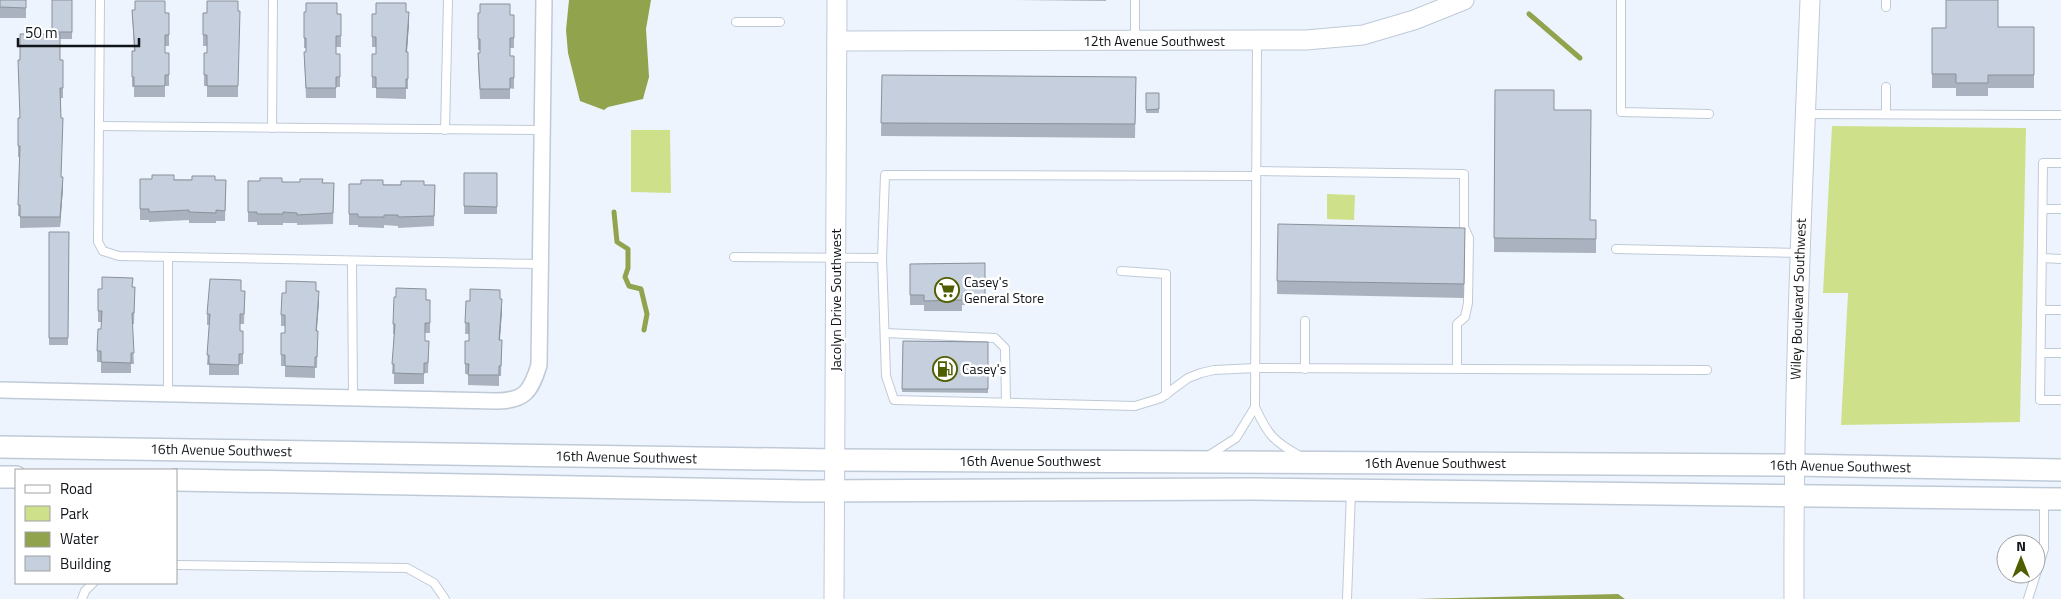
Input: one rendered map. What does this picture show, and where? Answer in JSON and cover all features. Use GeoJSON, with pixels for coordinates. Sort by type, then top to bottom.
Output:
{"type":"FeatureCollection","features":[{"type":"Feature","properties":{"kind":"main road","name":"16th Avenue Southwest"},"geometry":{"type":"LineString","coordinates":[[0,447],[835,460],[1794,465],[2061,470]]}},
{"type":"Feature","properties":{"kind":"main road"},"geometry":{"type":"LineString","coordinates":[[1139,490],[1149,480],[1162,474],[1253,474],[1264,470],[1269,462]]}},
{"type":"Feature","properties":{"kind":"main road"},"geometry":{"type":"LineString","coordinates":[[0,477],[15,477]]}},
{"type":"Feature","properties":{"kind":"main road","name":"16th Avenue Southwest"},"geometry":{"type":"LineString","coordinates":[[178,480],[834,491],[1351,490],[2053,499]]}},
{"type":"Feature","properties":{"kind":"street"},"geometry":{"type":"LineString","coordinates":[[0,390],[512,401],[528,392],[534,383],[539,365],[544,0]]}},
{"type":"Feature","properties":{"kind":"street","name":"Jacolyn Drive Southwest"},"geometry":{"type":"LineString","coordinates":[[834,599],[837,0]]}},
{"type":"Feature","properties":{"kind":"street","name":"12th Avenue Southwest"},"geometry":{"type":"LineString","coordinates":[[837,41],[1306,40],[1363,35],[1414,20],[1464,0]]}},
{"type":"Feature","properties":{"kind":"street","name":"Wiley Boulevard Southwest"},"geometry":{"type":"LineString","coordinates":[[1794,599],[1794,465],[1799,254],[1810,0]]}},
{"type":"Feature","properties":{"kind":"lane"},"geometry":{"type":"LineString","coordinates":[[100,0],[98,242],[103,251],[110,255],[168,257],[540,264]]}},
{"type":"Feature","properties":{"kind":"lane"},"geometry":{"type":"LineString","coordinates":[[272,128],[274,0]]}},
{"type":"Feature","properties":{"kind":"lane"},"geometry":{"type":"LineString","coordinates":[[445,130],[448,0]]}},
{"type":"Feature","properties":{"kind":"lane"},"geometry":{"type":"LineString","coordinates":[[1135,0],[1135,41]]}},
{"type":"Feature","properties":{"kind":"lane"},"geometry":{"type":"LineString","coordinates":[[1622,0],[1619,112],[1709,114]]}},
{"type":"Feature","properties":{"kind":"lane"},"geometry":{"type":"LineString","coordinates":[[736,22],[780,22]]}},
{"type":"Feature","properties":{"kind":"lane"},"geometry":{"type":"LineString","coordinates":[[1257,40],[1255,407],[1268,434],[1283,447],[1313,462]]}},
{"type":"Feature","properties":{"kind":"lane"},"geometry":{"type":"LineString","coordinates":[[1886,87],[1886,114]]}},
{"type":"Feature","properties":{"kind":"lane"},"geometry":{"type":"LineString","coordinates":[[1805,114],[2061,115]]}},
{"type":"Feature","properties":{"kind":"lane"},"geometry":{"type":"LineString","coordinates":[[99,126],[542,130]]}},
{"type":"Feature","properties":{"kind":"lane"},"geometry":{"type":"LineString","coordinates":[[2061,163],[2043,163],[2040,400],[2061,400]]}},
{"type":"Feature","properties":{"kind":"lane"},"geometry":{"type":"LineString","coordinates":[[1456,369],[1457,324],[1465,317],[1468,303],[1469,238],[1464,227],[1464,174],[885,175],[882,258],[886,376],[894,400],[1134,406],[1166,395],[1188,378],[1201,373],[1214,370],[1256,368],[1305,368],[1456,369],[1708,370]]}},
{"type":"Feature","properties":{"kind":"lane"},"geometry":{"type":"LineString","coordinates":[[2043,209],[2061,210]]}},
{"type":"Feature","properties":{"kind":"lane"},"geometry":{"type":"LineString","coordinates":[[1616,249],[1799,254]]}},
{"type":"Feature","properties":{"kind":"lane"},"geometry":{"type":"LineString","coordinates":[[168,257],[168,394]]}},
{"type":"Feature","properties":{"kind":"lane"},"geometry":{"type":"LineString","coordinates":[[734,257],[882,258]]}},
{"type":"Feature","properties":{"kind":"lane"},"geometry":{"type":"LineString","coordinates":[[2042,258],[2061,259]]}},
{"type":"Feature","properties":{"kind":"lane"},"geometry":{"type":"LineString","coordinates":[[352,260],[353,398]]}},
{"type":"Feature","properties":{"kind":"lane"},"geometry":{"type":"LineString","coordinates":[[1121,271],[1166,274],[1166,395]]}},
{"type":"Feature","properties":{"kind":"lane"},"geometry":{"type":"LineString","coordinates":[[2041,310],[2061,310]]}},
{"type":"Feature","properties":{"kind":"lane"},"geometry":{"type":"LineString","coordinates":[[1305,321],[1305,368]]}},
{"type":"Feature","properties":{"kind":"lane"},"geometry":{"type":"LineString","coordinates":[[885,333],[995,338],[1005,348],[1006,402]]}},
{"type":"Feature","properties":{"kind":"lane"},"geometry":{"type":"LineString","coordinates":[[2041,352],[2061,353]]}},
{"type":"Feature","properties":{"kind":"lane"},"geometry":{"type":"LineString","coordinates":[[1198,462],[1236,438],[1255,407]]}},
{"type":"Feature","properties":{"kind":"lane"},"geometry":{"type":"LineString","coordinates":[[1348,599],[1351,490]]}},
{"type":"Feature","properties":{"kind":"lane"},"geometry":{"type":"LineString","coordinates":[[2028,599],[2044,549],[2053,499]]}},
{"type":"Feature","properties":{"kind":"lane"},"geometry":{"type":"LineString","coordinates":[[178,565],[407,568],[434,584],[445,599]]}},
{"type":"Feature","properties":{"kind":"lane"},"geometry":{"type":"LineString","coordinates":[[82,599],[85,591],[92,584]]}},
{"type":"Feature","properties":{"kind":"green space"},"geometry":{"type":"Polygon","coordinates":[[[1832,126],[2026,128],[2020,422],[1841,425],[1848,293],[1823,293],[1832,126]]]}},
{"type":"Feature","properties":{"kind":"green space"},"geometry":{"type":"Polygon","coordinates":[[[631,130],[670,130],[671,193],[631,192],[631,130]]]}},
{"type":"Feature","properties":{"kind":"green space"},"geometry":{"type":"Polygon","coordinates":[[[1327,194],[1355,195],[1354,220],[1327,219],[1327,194]]]}},
{"type":"Feature","properties":{"kind":"water"},"geometry":{"type":"Polygon","coordinates":[[[569,0],[651,0],[646,29],[649,77],[643,99],[608,107],[604,110],[580,101],[568,53],[566,30],[569,0]]]}},
{"type":"Feature","properties":{"kind":"water"},"geometry":{"type":"Polygon","coordinates":[[[1618,594],[1625,599],[1415,599],[1618,594]]]}},
{"type":"Feature","properties":{"kind":"building"},"geometry":{"type":"Polygon","coordinates":[[[0,0],[26,0],[26,8],[0,7],[0,0]]]}},
{"type":"Feature","properties":{"kind":"building"},"geometry":{"type":"Polygon","coordinates":[[[52,0],[72,0],[72,32],[52,32],[52,0]]]}},
{"type":"Feature","properties":{"kind":"building"},"geometry":{"type":"Polygon","coordinates":[[[1946,0],[1998,0],[1998,27],[2034,27],[2034,75],[1988,75],[1988,83],[1956,83],[1956,74],[1932,74],[1932,28],[1946,28],[1946,0]]]}},
{"type":"Feature","properties":{"kind":"building"},"geometry":{"type":"Polygon","coordinates":[[[135,1],[165,1],[165,13],[169,13],[169,35],[165,35],[165,53],[169,53],[169,75],[165,75],[165,86],[134,86],[132,51],[135,51],[132,10],[135,10],[135,1]]]}},
{"type":"Feature","properties":{"kind":"building"},"geometry":{"type":"Polygon","coordinates":[[[207,1],[238,1],[238,11],[240,11],[238,86],[207,86],[207,75],[204,75],[204,53],[207,53],[207,35],[203,35],[203,13],[207,13],[207,1]]]}},
{"type":"Feature","properties":{"kind":"building"},"geometry":{"type":"Polygon","coordinates":[[[306,3],[337,3],[337,14],[341,14],[341,36],[336,36],[336,54],[340,54],[340,77],[336,77],[336,88],[306,88],[304,12],[306,12],[306,3]]]}},
{"type":"Feature","properties":{"kind":"building"},"geometry":{"type":"Polygon","coordinates":[[[376,3],[406,3],[406,12],[409,12],[406,52],[408,52],[408,79],[406,79],[406,88],[376,88],[376,77],[372,77],[372,54],[376,54],[376,37],[372,37],[372,14],[376,14],[376,3]]]}},
{"type":"Feature","properties":{"kind":"building"},"geometry":{"type":"Polygon","coordinates":[[[480,4],[510,4],[510,15],[514,15],[514,38],[510,38],[510,56],[514,56],[514,78],[510,78],[510,89],[480,89],[478,13],[480,13],[480,4]]]}},
{"type":"Feature","properties":{"kind":"building"},"geometry":{"type":"Polygon","coordinates":[[[20,34],[60,34],[60,60],[63,60],[63,88],[60,88],[61,118],[63,118],[61,177],[63,177],[60,217],[20,217],[20,205],[18,205],[20,146],[18,146],[18,118],[20,118],[18,60],[20,60],[20,34]]]}},
{"type":"Feature","properties":{"kind":"building"},"geometry":{"type":"Polygon","coordinates":[[[882,75],[1136,77],[1135,124],[881,123],[882,75]]]}},
{"type":"Feature","properties":{"kind":"building"},"geometry":{"type":"Polygon","coordinates":[[[1495,90],[1554,90],[1554,110],[1591,110],[1590,220],[1596,220],[1596,239],[1494,238],[1495,90]]]}},
{"type":"Feature","properties":{"kind":"building"},"geometry":{"type":"Polygon","coordinates":[[[1146,93],[1159,93],[1159,109],[1146,110],[1146,93]]]}},
{"type":"Feature","properties":{"kind":"building"},"geometry":{"type":"Polygon","coordinates":[[[464,173],[497,173],[497,207],[464,206],[464,173]]]}},
{"type":"Feature","properties":{"kind":"building"},"geometry":{"type":"Polygon","coordinates":[[[152,175],[174,175],[174,180],[192,180],[192,176],[215,176],[215,180],[226,180],[225,211],[216,210],[216,213],[189,212],[189,210],[149,212],[149,209],[140,209],[140,179],[152,179],[152,175]]]}},
{"type":"Feature","properties":{"kind":"building"},"geometry":{"type":"Polygon","coordinates":[[[260,178],[282,178],[282,182],[300,182],[300,179],[323,179],[322,183],[334,183],[333,213],[297,215],[297,213],[283,212],[283,214],[257,214],[257,212],[248,212],[248,181],[260,181],[260,178]]]}},
{"type":"Feature","properties":{"kind":"building"},"geometry":{"type":"Polygon","coordinates":[[[361,180],[383,180],[383,185],[401,185],[401,181],[424,181],[424,185],[435,185],[434,216],[398,217],[398,215],[384,215],[384,217],[358,217],[358,214],[349,214],[349,184],[361,184],[361,180]]]}},
{"type":"Feature","properties":{"kind":"building"},"geometry":{"type":"Polygon","coordinates":[[[1278,224],[1465,228],[1464,284],[1277,281],[1278,224]]]}},
{"type":"Feature","properties":{"kind":"building"},"geometry":{"type":"Polygon","coordinates":[[[49,232],[69,232],[68,338],[49,338],[49,232]]]}},
{"type":"Feature","properties":{"kind":"building","name":"Casey's General Store"},"geometry":{"type":"Polygon","coordinates":[[[985,263],[985,295],[962,295],[962,300],[924,301],[924,295],[910,295],[910,264],[985,263]]]}},
{"type":"Feature","properties":{"kind":"building"},"geometry":{"type":"Polygon","coordinates":[[[102,277],[133,278],[132,287],[135,287],[134,313],[132,313],[134,353],[131,353],[131,363],[101,362],[101,351],[97,351],[98,329],[101,329],[102,311],[98,311],[98,289],[102,289],[102,277]]]}},
{"type":"Feature","properties":{"kind":"building"},"geometry":{"type":"Polygon","coordinates":[[[210,279],[241,280],[241,291],[245,291],[244,314],[240,314],[240,331],[243,331],[243,354],[239,354],[239,365],[209,364],[209,355],[207,355],[210,314],[207,314],[210,279]]]}},
{"type":"Feature","properties":{"kind":"building"},"geometry":{"type":"Polygon","coordinates":[[[286,281],[316,282],[316,291],[319,291],[315,367],[285,366],[285,355],[281,355],[281,333],[285,333],[285,315],[281,315],[282,293],[286,293],[286,281]]]}},
{"type":"Feature","properties":{"kind":"building"},"geometry":{"type":"Polygon","coordinates":[[[396,288],[426,289],[426,300],[430,300],[430,323],[425,323],[425,341],[429,341],[428,363],[424,363],[424,374],[394,373],[394,364],[392,364],[395,324],[393,324],[394,297],[396,297],[396,288]]]}},
{"type":"Feature","properties":{"kind":"building"},"geometry":{"type":"Polygon","coordinates":[[[470,289],[500,290],[500,299],[502,299],[499,340],[502,340],[499,375],[468,375],[469,364],[465,364],[465,341],[469,341],[469,323],[465,323],[466,301],[470,301],[470,289]]]}},
{"type":"Feature","properties":{"kind":"building","name":"Casey's"},"geometry":{"type":"Polygon","coordinates":[[[903,341],[988,342],[988,389],[902,389],[903,341]]]}},
{"type":"Feature","properties":{"kind":"waterway"},"geometry":{"type":"LineString","coordinates":[[1529,14],[1580,58]]}},
{"type":"Feature","properties":{"kind":"waterway"},"geometry":{"type":"LineString","coordinates":[[614,212],[617,242],[628,249],[628,268],[625,277],[629,286],[641,289],[647,314],[644,330]]}},
{"type":"Feature","properties":{"kind":"place","name":"Casey's General Store"},"geometry":{"type":"Point","coordinates":[947,290]}},
{"type":"Feature","properties":{"kind":"place","name":"Casey's"},"geometry":{"type":"Point","coordinates":[945,369]}}]}
